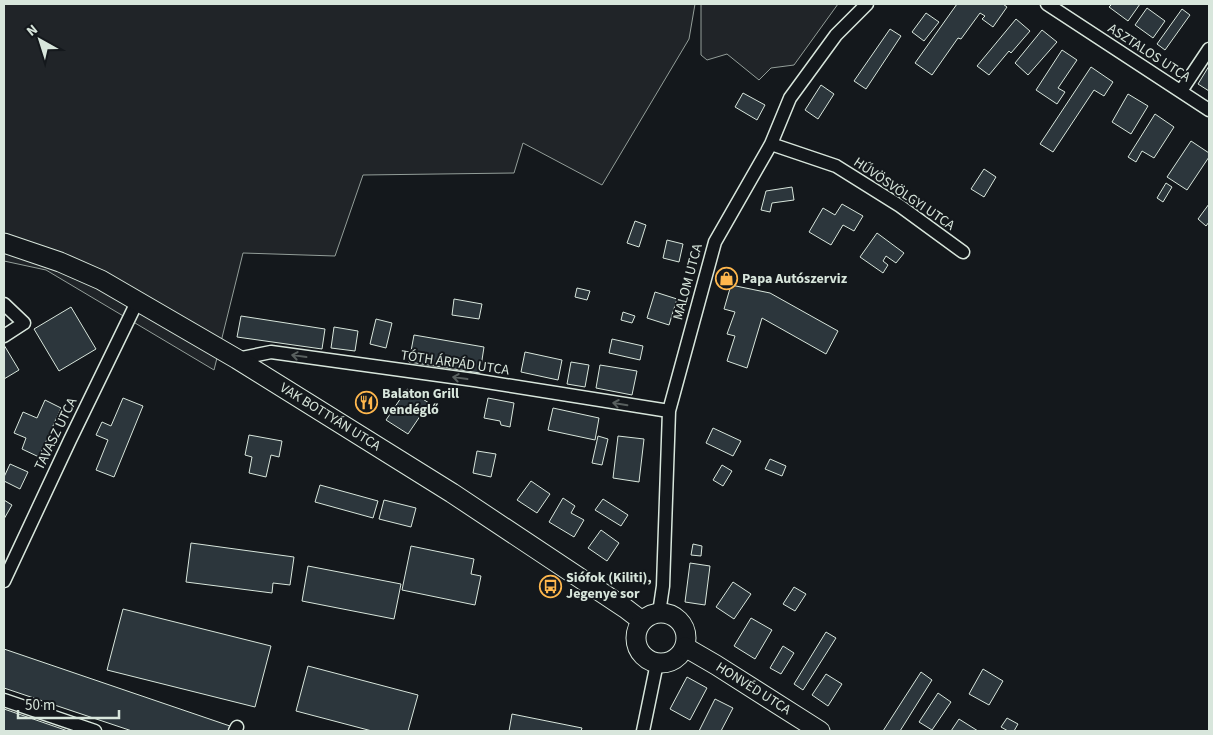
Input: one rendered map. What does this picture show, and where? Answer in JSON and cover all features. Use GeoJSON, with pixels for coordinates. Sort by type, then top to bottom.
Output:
{"type":"FeatureCollection","features":[{"type":"Feature","properties":{"kind":"main road","name":"VAK BOTTYÁN UTCA"},"geometry":{"type":"LineString","coordinates":[[4,243],[60,262],[101,280],[237,359],[452,493],[642,621]]}},
{"type":"Feature","properties":{"kind":"main road"},"geometry":{"type":"LineString","coordinates":[[659,613],[666,613],[679,620],[686,633],[685,647],[674,660],[666,663],[650,661],[638,650],[635,635],[646,617],[659,613]]}},
{"type":"Feature","properties":{"kind":"main road","name":"HONVÉD UTCA"},"geometry":{"type":"LineString","coordinates":[[685,647],[820,731]]}},
{"type":"Feature","properties":{"kind":"street","name":"MALOM UTCA"},"geometry":{"type":"LineString","coordinates":[[659,613],[663,586],[668,411],[715,242],[771,144],[790,98],[836,35],[868,4]]}},
{"type":"Feature","properties":{"kind":"street","name":"ASZTALOS UTCA"},"geometry":{"type":"LineString","coordinates":[[1047,4],[1209,110]]}},
{"type":"Feature","properties":{"kind":"street"},"geometry":{"type":"LineString","coordinates":[[1181,91],[1209,49]]}},
{"type":"Feature","properties":{"kind":"street","name":"HŰVÖSVÖLGYI UTCA"},"geometry":{"type":"LineString","coordinates":[[771,144],[836,166],[900,206],[963,252]]}},
{"type":"Feature","properties":{"kind":"street","name":"TAVASZ UTCA"},"geometry":{"type":"LineString","coordinates":[[4,581],[137,302]]}},
{"type":"Feature","properties":{"kind":"street"},"geometry":{"type":"LineString","coordinates":[[4,304],[24,323],[4,336]]}},
{"type":"Feature","properties":{"kind":"street","name":"TÓTH ÁRPÁD UTCA"},"geometry":{"type":"LineString","coordinates":[[237,359],[271,352],[474,380],[668,411]]}},
{"type":"Feature","properties":{"kind":"street"},"geometry":{"type":"LineString","coordinates":[[643,731],[657,663]]}},
{"type":"Feature","properties":{"kind":"street"},"geometry":{"type":"LineString","coordinates":[[4,700],[95,731]]}},
{"type":"Feature","properties":{"kind":"shaded area"},"geometry":{"type":"Polygon","coordinates":[[[4,4],[695,4],[689,39],[602,185],[523,143],[514,173],[363,175],[335,256],[243,253],[214,370],[46,270],[4,261],[4,4]]]}},
{"type":"Feature","properties":{"kind":"shaded area"},"geometry":{"type":"Polygon","coordinates":[[[701,4],[838,4],[794,65],[771,68],[759,80],[727,54],[707,60],[701,55],[701,4]]]}},
{"type":"Feature","properties":{"kind":"building"},"geometry":{"type":"Polygon","coordinates":[[[957,4],[1003,4],[1007,7],[993,27],[982,19],[985,16],[980,13],[961,39],[958,38],[932,75],[915,63],[957,4]]]}},
{"type":"Feature","properties":{"kind":"building"},"geometry":{"type":"Polygon","coordinates":[[[1112,4],[1140,4],[1128,21],[1109,7],[1112,4]]]}},
{"type":"Feature","properties":{"kind":"building"},"geometry":{"type":"Polygon","coordinates":[[[1147,8],[1165,21],[1153,38],[1135,25],[1147,8]]]}},
{"type":"Feature","properties":{"kind":"building"},"geometry":{"type":"Polygon","coordinates":[[[1182,9],[1190,15],[1165,50],[1157,44],[1182,9]]]}},
{"type":"Feature","properties":{"kind":"building"},"geometry":{"type":"Polygon","coordinates":[[[926,13],[939,22],[924,41],[912,32],[926,13]]]}},
{"type":"Feature","properties":{"kind":"building"},"geometry":{"type":"Polygon","coordinates":[[[1016,19],[1030,31],[1011,53],[1009,51],[989,75],[977,66],[1016,19]]]}},
{"type":"Feature","properties":{"kind":"building"},"geometry":{"type":"Polygon","coordinates":[[[890,29],[901,36],[866,89],[854,81],[890,29]]]}},
{"type":"Feature","properties":{"kind":"building"},"geometry":{"type":"Polygon","coordinates":[[[1042,30],[1057,42],[1028,75],[1015,63],[1042,30]]]}},
{"type":"Feature","properties":{"kind":"building"},"geometry":{"type":"Polygon","coordinates":[[[1062,50],[1077,60],[1058,88],[1065,92],[1057,104],[1036,90],[1062,50]]]}},
{"type":"Feature","properties":{"kind":"building"},"geometry":{"type":"Polygon","coordinates":[[[1209,66],[1209,91],[1198,84],[1209,66]]]}},
{"type":"Feature","properties":{"kind":"building"},"geometry":{"type":"Polygon","coordinates":[[[1091,67],[1113,82],[1104,96],[1094,90],[1053,152],[1040,144],[1091,67]]]}},
{"type":"Feature","properties":{"kind":"building"},"geometry":{"type":"Polygon","coordinates":[[[821,85],[834,94],[818,119],[805,110],[821,85]]]}},
{"type":"Feature","properties":{"kind":"building"},"geometry":{"type":"Polygon","coordinates":[[[743,93],[765,105],[757,120],[735,107],[743,93]]]}},
{"type":"Feature","properties":{"kind":"building"},"geometry":{"type":"Polygon","coordinates":[[[1128,94],[1148,106],[1131,134],[1112,122],[1128,94]]]}},
{"type":"Feature","properties":{"kind":"building"},"geometry":{"type":"Polygon","coordinates":[[[1155,114],[1174,127],[1154,158],[1142,151],[1136,162],[1128,157],[1155,114]]]}},
{"type":"Feature","properties":{"kind":"building"},"geometry":{"type":"Polygon","coordinates":[[[1191,141],[1209,153],[1209,157],[1187,190],[1167,177],[1191,141]]]}},
{"type":"Feature","properties":{"kind":"building"},"geometry":{"type":"Polygon","coordinates":[[[984,169],[996,177],[984,197],[971,189],[984,169]]]}},
{"type":"Feature","properties":{"kind":"building"},"geometry":{"type":"Polygon","coordinates":[[[1166,183],[1172,187],[1163,202],[1157,198],[1166,183]]]}},
{"type":"Feature","properties":{"kind":"building"},"geometry":{"type":"Polygon","coordinates":[[[792,187],[794,200],[772,203],[770,212],[761,210],[766,191],[792,187]]]}},
{"type":"Feature","properties":{"kind":"building"},"geometry":{"type":"Polygon","coordinates":[[[842,204],[863,216],[854,231],[843,225],[831,245],[809,232],[823,208],[835,215],[842,204]]]}},
{"type":"Feature","properties":{"kind":"building"},"geometry":{"type":"Polygon","coordinates":[[[1209,204],[1209,222],[1206,226],[1198,219],[1209,204]]]}},
{"type":"Feature","properties":{"kind":"building"},"geometry":{"type":"Polygon","coordinates":[[[635,221],[646,225],[639,247],[627,243],[635,221]]]}},
{"type":"Feature","properties":{"kind":"building"},"geometry":{"type":"Polygon","coordinates":[[[877,233],[904,253],[896,263],[886,256],[883,261],[888,265],[883,273],[860,257],[877,233]]]}},
{"type":"Feature","properties":{"kind":"building"},"geometry":{"type":"Polygon","coordinates":[[[667,240],[683,244],[679,262],[663,258],[667,240]]]}},
{"type":"Feature","properties":{"kind":"building"},"geometry":{"type":"Polygon","coordinates":[[[731,285],[770,293],[838,331],[826,354],[762,318],[747,368],[727,361],[735,336],[727,334],[735,312],[724,309],[731,285]]]}},
{"type":"Feature","properties":{"kind":"building"},"geometry":{"type":"Polygon","coordinates":[[[577,288],[590,291],[587,300],[575,297],[577,288]]]}},
{"type":"Feature","properties":{"kind":"building"},"geometry":{"type":"Polygon","coordinates":[[[655,292],[677,299],[669,325],[647,318],[655,292]]]}},
{"type":"Feature","properties":{"kind":"building"},"geometry":{"type":"Polygon","coordinates":[[[454,299],[482,304],[479,319],[452,315],[454,299]]]}},
{"type":"Feature","properties":{"kind":"building"},"geometry":{"type":"Polygon","coordinates":[[[71,307],[96,349],[59,371],[34,329],[71,307]]]}},
{"type":"Feature","properties":{"kind":"building"},"geometry":{"type":"Polygon","coordinates":[[[623,312],[635,316],[632,323],[621,320],[623,312]]]}},
{"type":"Feature","properties":{"kind":"building"},"geometry":{"type":"Polygon","coordinates":[[[241,316],[325,329],[322,349],[237,337],[241,316]]]}},
{"type":"Feature","properties":{"kind":"building"},"geometry":{"type":"Polygon","coordinates":[[[376,319],[392,323],[386,348],[370,344],[376,319]]]}},
{"type":"Feature","properties":{"kind":"building"},"geometry":{"type":"Polygon","coordinates":[[[334,327],[358,331],[355,351],[331,348],[334,327]]]}},
{"type":"Feature","properties":{"kind":"building"},"geometry":{"type":"Polygon","coordinates":[[[414,335],[484,347],[480,373],[409,362],[414,335]]]}},
{"type":"Feature","properties":{"kind":"building"},"geometry":{"type":"Polygon","coordinates":[[[612,339],[643,346],[640,360],[609,353],[612,339]]]}},
{"type":"Feature","properties":{"kind":"building"},"geometry":{"type":"Polygon","coordinates":[[[4,345],[19,370],[4,379],[4,345]]]}},
{"type":"Feature","properties":{"kind":"building"},"geometry":{"type":"Polygon","coordinates":[[[525,352],[562,360],[558,380],[521,372],[525,352]]]}},
{"type":"Feature","properties":{"kind":"building"},"geometry":{"type":"Polygon","coordinates":[[[571,362],[589,365],[585,387],[567,384],[571,362]]]}},
{"type":"Feature","properties":{"kind":"building"},"geometry":{"type":"Polygon","coordinates":[[[600,365],[637,371],[632,395],[596,388],[600,365]]]}},
{"type":"Feature","properties":{"kind":"building"},"geometry":{"type":"Polygon","coordinates":[[[407,389],[429,403],[408,434],[386,420],[407,389]]]}},
{"type":"Feature","properties":{"kind":"building"},"geometry":{"type":"Polygon","coordinates":[[[123,398],[143,406],[114,477],[96,470],[108,440],[96,435],[102,422],[111,426],[123,398]]]}},
{"type":"Feature","properties":{"kind":"building"},"geometry":{"type":"Polygon","coordinates":[[[488,398],[514,403],[510,427],[501,425],[500,421],[484,418],[488,398]]]}},
{"type":"Feature","properties":{"kind":"building"},"geometry":{"type":"Polygon","coordinates":[[[45,400],[61,408],[39,457],[22,449],[26,438],[14,433],[23,412],[37,418],[45,400]]]}},
{"type":"Feature","properties":{"kind":"building"},"geometry":{"type":"Polygon","coordinates":[[[553,408],[599,418],[595,440],[548,430],[553,408]]]}},
{"type":"Feature","properties":{"kind":"building"},"geometry":{"type":"Polygon","coordinates":[[[713,428],[741,441],[733,456],[706,443],[713,428]]]}},
{"type":"Feature","properties":{"kind":"building"},"geometry":{"type":"Polygon","coordinates":[[[249,435],[282,441],[279,457],[271,455],[266,477],[249,473],[252,457],[245,455],[249,435]]]}},
{"type":"Feature","properties":{"kind":"building"},"geometry":{"type":"Polygon","coordinates":[[[598,436],[608,439],[602,465],[592,463],[598,436]]]}},
{"type":"Feature","properties":{"kind":"building"},"geometry":{"type":"Polygon","coordinates":[[[618,436],[644,439],[639,482],[613,478],[618,436]]]}},
{"type":"Feature","properties":{"kind":"building"},"geometry":{"type":"Polygon","coordinates":[[[477,451],[496,454],[491,477],[473,473],[477,451]]]}},
{"type":"Feature","properties":{"kind":"building"},"geometry":{"type":"Polygon","coordinates":[[[770,459],[786,466],[782,476],[765,469],[770,459]]]}},
{"type":"Feature","properties":{"kind":"building"},"geometry":{"type":"Polygon","coordinates":[[[10,464],[28,472],[20,489],[4,481],[10,464]]]}},
{"type":"Feature","properties":{"kind":"building"},"geometry":{"type":"Polygon","coordinates":[[[722,465],[732,471],[723,486],[713,480],[722,465]]]}},
{"type":"Feature","properties":{"kind":"building"},"geometry":{"type":"Polygon","coordinates":[[[531,481],[550,494],[537,513],[517,500],[531,481]]]}},
{"type":"Feature","properties":{"kind":"building"},"geometry":{"type":"Polygon","coordinates":[[[320,485],[378,501],[373,518],[315,502],[320,485]]]}},
{"type":"Feature","properties":{"kind":"building"},"geometry":{"type":"Polygon","coordinates":[[[563,498],[575,506],[571,513],[584,520],[574,537],[549,522],[563,498]]]}},
{"type":"Feature","properties":{"kind":"building"},"geometry":{"type":"Polygon","coordinates":[[[603,499],[628,515],[621,526],[595,510],[603,499]]]}},
{"type":"Feature","properties":{"kind":"building"},"geometry":{"type":"Polygon","coordinates":[[[4,500],[12,505],[4,519],[4,500]]]}},
{"type":"Feature","properties":{"kind":"building"},"geometry":{"type":"Polygon","coordinates":[[[384,500],[416,508],[411,527],[379,519],[384,500]]]}},
{"type":"Feature","properties":{"kind":"building"},"geometry":{"type":"Polygon","coordinates":[[[601,530],[619,543],[607,561],[588,548],[601,530]]]}},
{"type":"Feature","properties":{"kind":"building"},"geometry":{"type":"Polygon","coordinates":[[[191,543],[294,557],[290,585],[273,583],[272,593],[186,582],[191,543]]]}},
{"type":"Feature","properties":{"kind":"building"},"geometry":{"type":"Polygon","coordinates":[[[693,544],[702,546],[701,556],[691,555],[693,544]]]}},
{"type":"Feature","properties":{"kind":"building"},"geometry":{"type":"Polygon","coordinates":[[[411,546],[474,559],[471,574],[481,576],[475,605],[402,590],[411,546]]]}},
{"type":"Feature","properties":{"kind":"building"},"geometry":{"type":"Polygon","coordinates":[[[690,563],[710,566],[705,605],[685,602],[690,563]]]}},
{"type":"Feature","properties":{"kind":"building"},"geometry":{"type":"Polygon","coordinates":[[[308,566],[401,584],[394,619],[302,601],[308,566]]]}},
{"type":"Feature","properties":{"kind":"building"},"geometry":{"type":"Polygon","coordinates":[[[733,582],[751,594],[734,619],[716,607],[733,582]]]}},
{"type":"Feature","properties":{"kind":"building"},"geometry":{"type":"Polygon","coordinates":[[[794,587],[806,594],[795,611],[783,604],[794,587]]]}},
{"type":"Feature","properties":{"kind":"building"},"geometry":{"type":"Polygon","coordinates":[[[123,609],[271,646],[255,707],[107,670],[123,609]]]}},
{"type":"Feature","properties":{"kind":"building"},"geometry":{"type":"Polygon","coordinates":[[[751,618],[772,630],[755,659],[734,646],[751,618]]]}},
{"type":"Feature","properties":{"kind":"building"},"geometry":{"type":"Polygon","coordinates":[[[826,632],[836,638],[803,690],[794,684],[826,632]]]}},
{"type":"Feature","properties":{"kind":"building"},"geometry":{"type":"Polygon","coordinates":[[[783,646],[794,653],[781,674],[770,668],[783,646]]]}},
{"type":"Feature","properties":{"kind":"building"},"geometry":{"type":"Polygon","coordinates":[[[4,649],[230,726],[228,731],[132,731],[4,688],[4,649]]]}},
{"type":"Feature","properties":{"kind":"building"},"geometry":{"type":"Polygon","coordinates":[[[308,666],[418,695],[408,731],[372,731],[296,711],[308,666]]]}},
{"type":"Feature","properties":{"kind":"building"},"geometry":{"type":"Polygon","coordinates":[[[983,669],[1003,681],[989,705],[969,694],[983,669]]]}},
{"type":"Feature","properties":{"kind":"building"},"geometry":{"type":"Polygon","coordinates":[[[921,672],[932,680],[900,731],[883,731],[921,672]]]}},
{"type":"Feature","properties":{"kind":"building"},"geometry":{"type":"Polygon","coordinates":[[[826,674],[842,684],[828,706],[812,695],[826,674]]]}},
{"type":"Feature","properties":{"kind":"building"},"geometry":{"type":"Polygon","coordinates":[[[687,677],[707,688],[690,720],[670,709],[687,677]]]}},
{"type":"Feature","properties":{"kind":"building"},"geometry":{"type":"Polygon","coordinates":[[[938,693],[951,702],[932,730],[919,722],[938,693]]]}},
{"type":"Feature","properties":{"kind":"building"},"geometry":{"type":"Polygon","coordinates":[[[715,699],[733,708],[721,731],[699,731],[715,699]]]}},
{"type":"Feature","properties":{"kind":"building"},"geometry":{"type":"Polygon","coordinates":[[[4,709],[68,731],[4,731],[4,709]]]}},
{"type":"Feature","properties":{"kind":"building"},"geometry":{"type":"Polygon","coordinates":[[[512,714],[582,728],[581,731],[509,731],[512,714]]]}},
{"type":"Feature","properties":{"kind":"building"},"geometry":{"type":"Polygon","coordinates":[[[1007,718],[1018,724],[1014,731],[1008,731],[1001,727],[1007,718]]]}},
{"type":"Feature","properties":{"kind":"building"},"geometry":{"type":"Polygon","coordinates":[[[959,719],[978,731],[951,731],[959,719]]]}},
{"type":"Feature","properties":{"kind":"place","name":"Papa Autószerviz"},"geometry":{"type":"Point","coordinates":[726,279]}},
{"type":"Feature","properties":{"kind":"place","name":"Balaton Grill vendéglő"},"geometry":{"type":"Point","coordinates":[366,402]}},
{"type":"Feature","properties":{"kind":"place","name":"Siófok (Kiliti), Jegenye sor"},"geometry":{"type":"Point","coordinates":[550,586]}}]}
